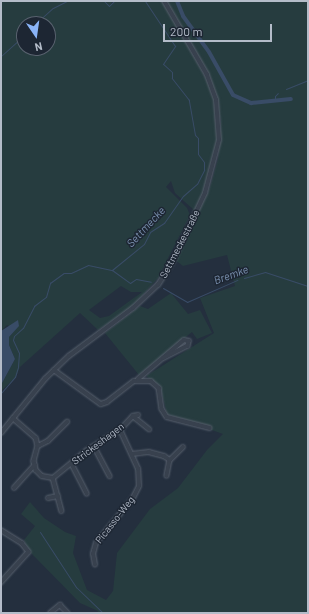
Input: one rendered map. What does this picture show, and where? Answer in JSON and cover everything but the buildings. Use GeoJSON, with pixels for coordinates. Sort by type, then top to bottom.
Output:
{"type":"FeatureCollection","features":[{"type":"Feature","properties":{"kind":"street","name":"Settmeckestraße"},"geometry":{"type":"LineString","coordinates":[[1,433],[54,370],[158,285],[189,228],[212,173],[220,132],[216,100],[207,75],[164,1]]}},
{"type":"Feature","properties":{"kind":"street"},"geometry":{"type":"LineString","coordinates":[[54,370],[101,404],[107,402],[124,387],[137,380],[184,340],[189,341],[188,346],[164,358]]}},
{"type":"Feature","properties":{"kind":"street"},"geometry":{"type":"LineString","coordinates":[[137,380],[148,380],[158,386],[162,409],[167,417],[210,428]]}},
{"type":"Feature","properties":{"kind":"street","name":"Strickeshagen"},"geometry":{"type":"LineString","coordinates":[[53,478],[94,446],[120,430],[133,416],[138,415]]}},
{"type":"Feature","properties":{"kind":"street","name":"Strickeshagen"},"geometry":{"type":"LineString","coordinates":[[133,416],[149,429]]}},
{"type":"Feature","properties":{"kind":"street"},"geometry":{"type":"LineString","coordinates":[[13,418],[34,435],[38,446],[35,465],[14,488]]}},
{"type":"Feature","properties":{"kind":"street"},"geometry":{"type":"LineString","coordinates":[[38,446],[48,441],[67,422]]}},
{"type":"Feature","properties":{"kind":"street","name":"Picasso-Weg"},"geometry":{"type":"LineString","coordinates":[[95,565],[93,554],[96,544],[133,498],[139,486],[139,474],[132,454],[120,430]]}},
{"type":"Feature","properties":{"kind":"street"},"geometry":{"type":"LineString","coordinates":[[94,446],[110,476]]}},
{"type":"Feature","properties":{"kind":"street"},"geometry":{"type":"LineString","coordinates":[[167,476],[170,460],[184,447]]}},
{"type":"Feature","properties":{"kind":"street"},"geometry":{"type":"LineString","coordinates":[[132,454],[152,452],[170,460]]}},
{"type":"Feature","properties":{"kind":"street"},"geometry":{"type":"LineString","coordinates":[[72,464],[87,493]]}},
{"type":"Feature","properties":{"kind":"street"},"geometry":{"type":"LineString","coordinates":[[35,465],[42,476],[53,478],[62,511]]}},
{"type":"Feature","properties":{"kind":"street"},"geometry":{"type":"LineString","coordinates":[[48,498],[58,496]]}},
{"type":"Feature","properties":{"kind":"street"},"geometry":{"type":"LineString","coordinates":[[1,530],[22,543],[29,552],[1,583]]}},
{"type":"Feature","properties":{"kind":"street"},"geometry":{"type":"LineString","coordinates":[[50,613],[60,605],[68,613]]}},
{"type":"Feature","properties":{"kind":"green space"},"geometry":{"type":"Polygon","coordinates":[[[1,1],[112,1],[111,5],[115,1],[162,1],[206,78],[214,100],[218,128],[217,143],[205,188],[195,211],[175,193],[171,181],[166,187],[187,208],[190,215],[158,278],[132,307],[98,330],[80,313],[20,367],[16,377],[1,391],[1,385],[15,359],[9,345],[9,337],[15,330],[7,325],[1,331],[1,1]],[[121,286],[89,310],[100,318],[109,316],[142,292],[131,292],[121,286]]]}},
{"type":"Feature","properties":{"kind":"green space"},"geometry":{"type":"Polygon","coordinates":[[[166,1],[308,1],[308,613],[97,613],[98,611],[80,603],[29,551],[24,540],[35,526],[21,514],[30,502],[44,518],[65,532],[76,536],[73,553],[87,590],[106,600],[113,591],[117,553],[150,509],[178,488],[207,450],[223,434],[167,414],[160,386],[146,376],[214,333],[200,298],[235,286],[227,255],[183,266],[174,259],[210,187],[218,159],[221,121],[211,78],[166,1]]]}},
{"type":"Feature","properties":{"kind":"green space"},"geometry":{"type":"Polygon","coordinates":[[[171,293],[188,314],[200,310],[212,333],[197,339],[192,332],[139,375],[105,333],[140,306],[148,309],[171,293]]]}},
{"type":"Feature","properties":{"kind":"water"},"geometry":{"type":"Polygon","coordinates":[[[18,320],[19,326],[9,337],[9,345],[15,359],[1,385],[1,331],[18,320]]]}},
{"type":"Feature","properties":{"kind":"waterway"},"geometry":{"type":"LineString","coordinates":[[44,16],[53,8],[67,1]]}},
{"type":"Feature","properties":{"kind":"waterway"},"geometry":{"type":"LineString","coordinates":[[104,1],[109,6],[114,1]]}},
{"type":"Feature","properties":{"kind":"waterway","name":"Settmecke"},"geometry":{"type":"LineString","coordinates":[[1,393],[15,377],[18,367],[19,353],[13,340],[14,336],[23,328],[34,306],[46,297],[50,283],[64,273],[71,273],[88,265],[112,270],[144,244],[150,232],[164,223],[183,196],[197,184],[204,170],[204,162],[198,154],[198,138],[195,135],[189,100],[172,78],[172,72],[163,64],[175,46],[145,1]]}},
{"type":"Feature","properties":{"kind":"waterway"},"geometry":{"type":"LineString","coordinates":[[177,1],[183,16],[209,52],[233,95],[251,103],[291,99]]}},
{"type":"Feature","properties":{"kind":"waterway"},"geometry":{"type":"LineString","coordinates":[[1,56],[16,42]]}},
{"type":"Feature","properties":{"kind":"waterway"},"geometry":{"type":"LineString","coordinates":[[286,89],[308,80]]}},
{"type":"Feature","properties":{"kind":"waterway"},"geometry":{"type":"LineString","coordinates":[[275,101],[275,96],[278,93]]}},
{"type":"Feature","properties":{"kind":"waterway","name":"Bremke"},"geometry":{"type":"LineString","coordinates":[[112,270],[130,283],[136,279],[151,282]]}},
{"type":"Feature","properties":{"kind":"waterway","name":"Bremke"},"geometry":{"type":"LineString","coordinates":[[244,278],[265,272],[308,286]]}},
{"type":"Feature","properties":{"kind":"waterway","name":"Bremke"},"geometry":{"type":"LineString","coordinates":[[163,288],[187,302],[237,280]]}},
{"type":"Feature","properties":{"kind":"waterway"},"geometry":{"type":"LineString","coordinates":[[40,532],[76,587],[103,613]]}}]}
